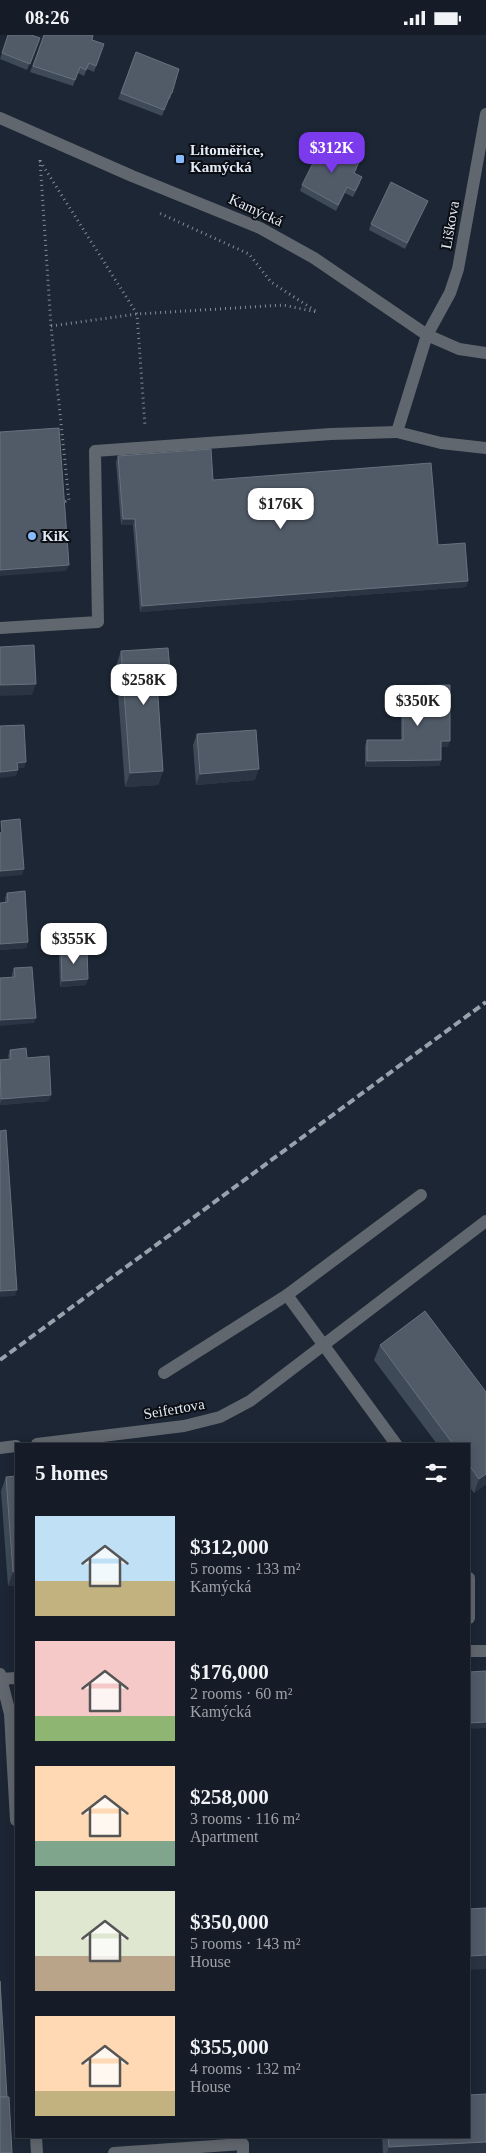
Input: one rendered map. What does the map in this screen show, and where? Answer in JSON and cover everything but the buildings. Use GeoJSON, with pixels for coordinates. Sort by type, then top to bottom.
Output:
{"type":"FeatureCollection","features":[{"type":"Feature","properties":{"kind":"street","name":"Liškova"},"geometry":{"type":"LineString","coordinates":[[397,432],[427,335],[450,293],[458,269],[486,114]]}},
{"type":"Feature","properties":{"kind":"street","name":"Kamýcká"},"geometry":{"type":"LineString","coordinates":[[0,118],[132,176],[260,228],[314,258],[427,335],[460,349],[486,353]]}},
{"type":"Feature","properties":{"kind":"street"},"geometry":{"type":"LineString","coordinates":[[0,628],[98,622],[94,451],[331,434],[397,432],[441,443],[486,448]]}},
{"type":"Feature","properties":{"kind":"street"},"geometry":{"type":"LineString","coordinates":[[164,1373],[287,1295],[422,1195]]}},
{"type":"Feature","properties":{"kind":"street","name":"Seifertova"},"geometry":{"type":"LineString","coordinates":[[46,1443],[184,1426],[220,1417],[250,1401],[486,1221]]}},
{"type":"Feature","properties":{"kind":"street"},"geometry":{"type":"LineString","coordinates":[[287,1295],[395,1443]]}},
{"type":"Feature","properties":{"kind":"street"},"geometry":{"type":"LineString","coordinates":[[0,1448],[15,1446]]}},
{"type":"Feature","properties":{"kind":"street"},"geometry":{"type":"LineString","coordinates":[[470,1651],[486,1651]]}},
{"type":"Feature","properties":{"kind":"street"},"geometry":{"type":"LineString","coordinates":[[15,1678],[0,1678],[10,1714],[15,1802]]}},
{"type":"Feature","properties":{"kind":"street"},"geometry":{"type":"LineString","coordinates":[[36,2138],[37,2153]]}},
{"type":"Feature","properties":{"kind":"street"},"geometry":{"type":"LineString","coordinates":[[114,2153],[243,2143],[243,2153]]}},
{"type":"Feature","properties":{"kind":"path"},"geometry":{"type":"LineString","coordinates":[[62,502],[69,501],[51,326],[40,160],[138,314],[146,446]]}},
{"type":"Feature","properties":{"kind":"path"},"geometry":{"type":"LineString","coordinates":[[51,326],[138,314],[283,305],[317,312],[270,282],[249,254]]}},
{"type":"Feature","properties":{"kind":"path"},"geometry":{"type":"LineString","coordinates":[[53,429],[62,428]]}},
{"type":"Feature","properties":{"kind":"railway"},"geometry":{"type":"LineString","coordinates":[[0,1360],[486,1002]]}},
{"type":"Feature","properties":{"kind":"place","name":"Litoměřice, Kamýcká"},"geometry":{"type":"Point","coordinates":[180,159]}},
{"type":"Feature","properties":{"kind":"place","name":"KiK"},"geometry":{"type":"Point","coordinates":[32,536]}}]}
